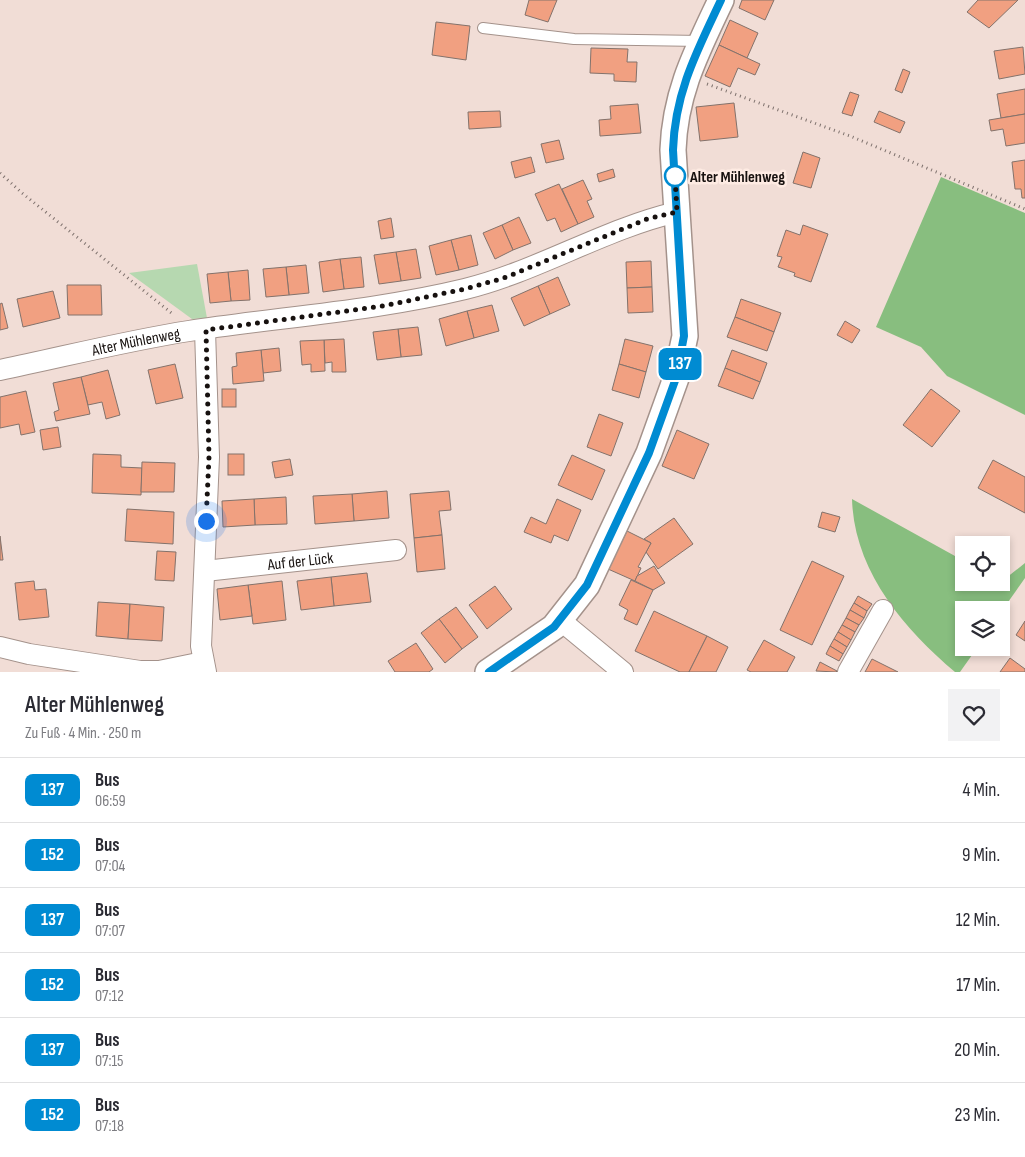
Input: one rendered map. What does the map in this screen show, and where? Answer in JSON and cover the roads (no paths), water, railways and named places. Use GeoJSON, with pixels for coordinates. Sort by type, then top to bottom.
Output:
{"type":"FeatureCollection","features":[{"type":"Feature","properties":{"kind":"street"},"geometry":{"type":"LineString","coordinates":[[488,672],[541,638],[560,620],[592,577],[649,453],[680,364],[684,336],[674,127],[686,76],[721,0]]}},
{"type":"Feature","properties":{"kind":"street","name":"Alter Mühlenweg"},"geometry":{"type":"LineString","coordinates":[[0,370],[197,331],[383,306],[465,289],[504,278],[647,219],[677,212]]}},
{"type":"Feature","properties":{"kind":"street"},"geometry":{"type":"LineString","coordinates":[[0,647],[140,671],[204,667],[201,646],[206,571],[209,457],[197,331]]}},
{"type":"Feature","properties":{"kind":"street","name":"Auf der Lück"},"geometry":{"type":"LineString","coordinates":[[206,571],[396,550]]}},
{"type":"Feature","properties":{"kind":"street"},"geometry":{"type":"LineString","coordinates":[[848,672],[883,610]]}},
{"type":"Feature","properties":{"kind":"street"},"geometry":{"type":"LineString","coordinates":[[560,620],[623,672]]}},
{"type":"Feature","properties":{"kind":"lane"},"geometry":{"type":"LineString","coordinates":[[482,28],[574,39],[702,41]]}},
{"type":"Feature","properties":{"kind":"place","name":"Alter Mühlenweg"},"geometry":{"type":"Point","coordinates":[675,176]}}]}
